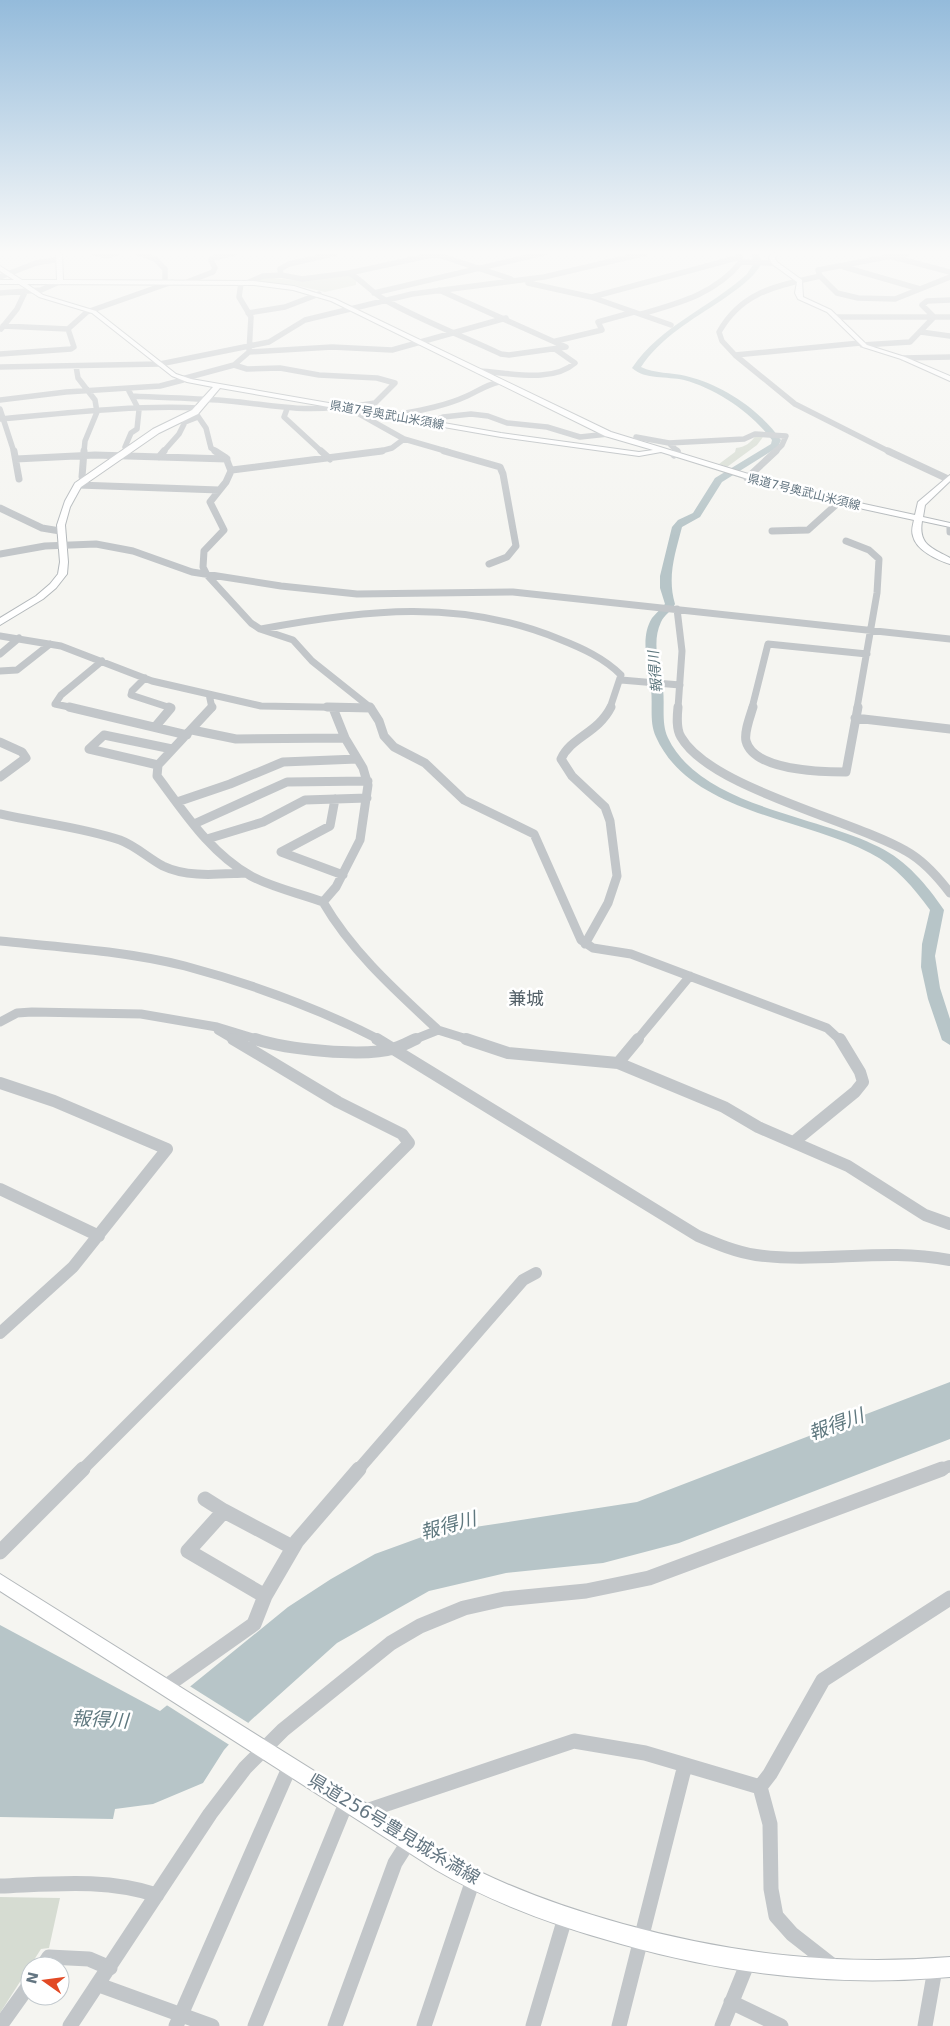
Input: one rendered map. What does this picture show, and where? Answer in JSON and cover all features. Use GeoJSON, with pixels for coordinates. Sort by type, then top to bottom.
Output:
{"type":"FeatureCollection","features":[{"type":"Feature","properties":{"kind":"main road","name":"県道7号奥武山米須線"},"geometry":{"type":"LineString","coordinates":[[139,348],[182,379],[218,387],[390,416],[639,454],[660,451]]}},
{"type":"Feature","properties":{"kind":"main road","name":"県道7号奥武山米須線"},"geometry":{"type":"LineString","coordinates":[[428,348],[608,434],[744,477],[839,502],[950,526]]}},
{"type":"Feature","properties":{"kind":"main road"},"geometry":{"type":"LineString","coordinates":[[872,348],[903,358],[950,379]]}},
{"type":"Feature","properties":{"kind":"main road"},"geometry":{"type":"LineString","coordinates":[[0,622],[38,598],[59,580],[64,569],[60,531],[72,492],[78,485],[156,431],[182,421],[197,412],[218,387]]}},
{"type":"Feature","properties":{"kind":"main road"},"geometry":{"type":"LineString","coordinates":[[949,478],[923,501],[918,518],[918,539],[933,553],[950,561]]}},
{"type":"Feature","properties":{"kind":"main road","name":"県道256号豊見城糸満線"},"geometry":{"type":"LineString","coordinates":[[0,1582],[245,1738],[474,1880],[564,1918],[641,1940],[797,1970],[842,1972],[911,1971],[942,1968]]}},
{"type":"Feature","properties":{"kind":"street"},"geometry":{"type":"LineString","coordinates":[[0,354],[73,348]]}},
{"type":"Feature","properties":{"kind":"street"},"geometry":{"type":"LineString","coordinates":[[234,365],[254,348]]}},
{"type":"Feature","properties":{"kind":"street"},"geometry":{"type":"LineString","coordinates":[[0,367],[160,364],[250,349],[290,348]]}},
{"type":"Feature","properties":{"kind":"street"},"geometry":{"type":"LineString","coordinates":[[355,348],[392,350],[401,348]]}},
{"type":"Feature","properties":{"kind":"street"},"geometry":{"type":"LineString","coordinates":[[489,348],[504,354],[563,348]]}},
{"type":"Feature","properties":{"kind":"street"},"geometry":{"type":"LineString","coordinates":[[728,348],[795,404],[924,469],[949,478]]}},
{"type":"Feature","properties":{"kind":"street"},"geometry":{"type":"LineString","coordinates":[[735,355],[820,348]]}},
{"type":"Feature","properties":{"kind":"street"},"geometry":{"type":"LineString","coordinates":[[478,372],[535,374],[557,372],[573,367],[575,363],[554,349]]}},
{"type":"Feature","properties":{"kind":"street"},"geometry":{"type":"LineString","coordinates":[[903,358],[950,357]]}},
{"type":"Feature","properties":{"kind":"street"},"geometry":{"type":"LineString","coordinates":[[0,400],[66,392],[90,392],[160,386],[234,365],[247,368],[280,368],[319,374],[377,378],[395,383],[375,403],[313,410],[206,400],[132,396]]}},
{"type":"Feature","properties":{"kind":"street"},"geometry":{"type":"LineString","coordinates":[[76,366],[78,378],[95,400],[97,412],[85,441],[82,477],[85,479]]}},
{"type":"Feature","properties":{"kind":"street"},"geometry":{"type":"LineString","coordinates":[[390,416],[424,410],[467,396],[483,386],[499,382]]}},
{"type":"Feature","properties":{"kind":"street"},"geometry":{"type":"LineString","coordinates":[[147,397],[160,386]]}},
{"type":"Feature","properties":{"kind":"street"},"geometry":{"type":"LineString","coordinates":[[126,451],[125,447],[131,433],[137,429],[139,410],[127,388]]}},
{"type":"Feature","properties":{"kind":"street"},"geometry":{"type":"LineString","coordinates":[[2,419],[179,407],[197,412],[204,429],[210,435],[210,448],[227,459],[232,470],[229,478],[210,505],[224,530],[204,551],[203,567],[207,574],[260,629],[293,640],[312,662],[352,690],[371,708],[379,721],[384,736],[394,747],[425,763],[464,800],[534,834],[581,940],[585,944],[593,948],[631,954],[811,1022],[837,1035],[860,1072],[863,1082],[855,1092],[795,1141]]}},
{"type":"Feature","properties":{"kind":"street"},"geometry":{"type":"LineString","coordinates":[[0,408],[16,459],[19,479]]}},
{"type":"Feature","properties":{"kind":"street"},"geometry":{"type":"LineString","coordinates":[[287,409],[284,417],[289,424],[330,459]]}},
{"type":"Feature","properties":{"kind":"street"},"geometry":{"type":"LineString","coordinates":[[356,410],[354,411],[404,439],[500,467],[516,546],[507,557],[489,564]]}},
{"type":"Feature","properties":{"kind":"street"},"geometry":{"type":"LineString","coordinates":[[428,422],[438,417],[475,415],[495,418],[506,423],[545,427],[565,435],[587,439],[608,434]]}},
{"type":"Feature","properties":{"kind":"street"},"geometry":{"type":"LineString","coordinates":[[159,457],[179,434],[182,421]]}},
{"type":"Feature","properties":{"kind":"street"},"geometry":{"type":"LineString","coordinates":[[636,437],[669,443],[744,439],[755,434],[786,436],[782,446],[744,477]]}},
{"type":"Feature","properties":{"kind":"street"},"geometry":{"type":"LineString","coordinates":[[232,470],[380,452],[392,448],[404,439]]}},
{"type":"Feature","properties":{"kind":"street"},"geometry":{"type":"LineString","coordinates":[[669,443],[678,452],[674,455]]}},
{"type":"Feature","properties":{"kind":"street"},"geometry":{"type":"LineString","coordinates":[[16,459],[49,455],[85,455],[126,451],[159,457],[227,459]]}},
{"type":"Feature","properties":{"kind":"street"},"geometry":{"type":"LineString","coordinates":[[78,485],[219,490]]}},
{"type":"Feature","properties":{"kind":"street"},"geometry":{"type":"LineString","coordinates":[[772,531],[808,530],[839,502]]}},
{"type":"Feature","properties":{"kind":"street"},"geometry":{"type":"LineString","coordinates":[[0,508],[42,528],[60,531]]}},
{"type":"Feature","properties":{"kind":"street"},"geometry":{"type":"LineString","coordinates":[[950,526],[950,532]]}},
{"type":"Feature","properties":{"kind":"street"},"geometry":{"type":"LineString","coordinates":[[846,541],[873,553],[880,562],[880,579],[870,630],[867,654],[846,772],[818,772],[782,765],[757,754],[748,746],[746,738],[768,644],[867,654]]}},
{"type":"Feature","properties":{"kind":"street"},"geometry":{"type":"LineString","coordinates":[[0,554],[97,544],[118,546],[170,566],[207,574],[357,594],[396,595],[496,590],[950,639]]}},
{"type":"Feature","properties":{"kind":"street"},"geometry":{"type":"LineString","coordinates":[[677,609],[683,633],[677,685],[680,736],[686,745],[705,762],[734,779],[849,825],[906,851],[924,863],[950,893]]}},
{"type":"Feature","properties":{"kind":"street"},"geometry":{"type":"LineString","coordinates":[[260,629],[326,617],[384,611],[453,611],[547,632],[597,656],[615,669],[622,676],[622,680],[609,713],[592,731],[564,751],[561,759],[567,770],[603,804],[608,813],[611,827],[612,858],[617,878],[612,892],[585,944]]}},
{"type":"Feature","properties":{"kind":"street"},"geometry":{"type":"LineString","coordinates":[[0,636],[50,644],[102,661],[145,678],[268,707],[371,708]]}},
{"type":"Feature","properties":{"kind":"street"},"geometry":{"type":"LineString","coordinates":[[0,654],[19,638]]}},
{"type":"Feature","properties":{"kind":"street"},"geometry":{"type":"LineString","coordinates":[[0,671],[17,670],[50,644]]}},
{"type":"Feature","properties":{"kind":"street"},"geometry":{"type":"LineString","coordinates":[[102,661],[61,695],[56,704],[155,728],[236,739],[345,738]]}},
{"type":"Feature","properties":{"kind":"street"},"geometry":{"type":"LineString","coordinates":[[145,678],[132,691],[132,695],[171,708],[155,728]]}},
{"type":"Feature","properties":{"kind":"street"},"geometry":{"type":"LineString","coordinates":[[622,680],[677,685]]}},
{"type":"Feature","properties":{"kind":"street"},"geometry":{"type":"LineString","coordinates":[[210,694],[212,709],[158,765],[157,776],[206,840],[246,873],[323,902],[338,928],[382,978],[438,1030],[508,1053],[618,1064],[724,1108],[758,1127],[795,1141],[848,1166],[925,1216],[950,1224]]}},
{"type":"Feature","properties":{"kind":"street"},"geometry":{"type":"LineString","coordinates":[[323,902],[336,888],[360,840],[368,798],[368,781],[345,738],[333,708]]}},
{"type":"Feature","properties":{"kind":"street"},"geometry":{"type":"LineString","coordinates":[[855,718],[950,729]]}},
{"type":"Feature","properties":{"kind":"street"},"geometry":{"type":"LineString","coordinates":[[158,765],[89,748],[104,735],[172,749]]}},
{"type":"Feature","properties":{"kind":"street"},"geometry":{"type":"LineString","coordinates":[[0,742],[22,752],[26,758],[0,777]]}},
{"type":"Feature","properties":{"kind":"street"},"geometry":{"type":"LineString","coordinates":[[177,802],[230,784],[283,762],[358,760]]}},
{"type":"Feature","properties":{"kind":"street"},"geometry":{"type":"LineString","coordinates":[[194,824],[287,782],[368,781]]}},
{"type":"Feature","properties":{"kind":"street"},"geometry":{"type":"LineString","coordinates":[[206,840],[263,822],[305,800],[368,798]]}},
{"type":"Feature","properties":{"kind":"street"},"geometry":{"type":"LineString","coordinates":[[335,799],[330,826],[281,852],[343,875]]}},
{"type":"Feature","properties":{"kind":"street"},"geometry":{"type":"LineString","coordinates":[[0,814],[121,840],[175,871],[201,874],[246,873]]}},
{"type":"Feature","properties":{"kind":"street"},"geometry":{"type":"LineString","coordinates":[[0,942],[97,951],[184,966],[312,1007],[367,1033],[698,1236],[732,1250],[757,1255],[785,1257],[889,1252],[933,1256],[950,1260]]}},
{"type":"Feature","properties":{"kind":"street"},"geometry":{"type":"LineString","coordinates":[[618,1064],[690,976]]}},
{"type":"Feature","properties":{"kind":"street"},"geometry":{"type":"LineString","coordinates":[[0,1022],[17,1013],[126,1012],[217,1027],[270,1044],[294,1048],[354,1052],[392,1048],[438,1030]]}},
{"type":"Feature","properties":{"kind":"street"},"geometry":{"type":"LineString","coordinates":[[0,1552],[409,1143],[402,1134],[338,1102],[218,1031],[217,1027]]}},
{"type":"Feature","properties":{"kind":"street"},"geometry":{"type":"LineString","coordinates":[[0,1083],[54,1101],[166,1149],[73,1267],[0,1333]]}},
{"type":"Feature","properties":{"kind":"street"},"geometry":{"type":"LineString","coordinates":[[0,1189],[99,1236]]}},
{"type":"Feature","properties":{"kind":"street"},"geometry":{"type":"LineString","coordinates":[[169,1690],[254,1624],[265,1596],[292,1547],[516,1287],[523,1280],[536,1273]]}},
{"type":"Feature","properties":{"kind":"street"},"geometry":{"type":"LineString","coordinates":[[70,2026],[223,1796],[262,1748],[391,1643],[420,1626],[464,1608],[504,1599],[586,1591],[649,1578],[950,1466]]}},
{"type":"Feature","properties":{"kind":"street"},"geometry":{"type":"LineString","coordinates":[[205,1499],[292,1547]]}},
{"type":"Feature","properties":{"kind":"street"},"geometry":{"type":"LineString","coordinates":[[224,1511],[188,1551],[265,1596]]}},
{"type":"Feature","properties":{"kind":"street"},"geometry":{"type":"LineString","coordinates":[[760,1787],[770,1774],[822,1680],[950,1598]]}},
{"type":"Feature","properties":{"kind":"street"},"geometry":{"type":"LineString","coordinates":[[255,2026],[355,1807],[574,1741],[601,1743],[760,1787]]}},
{"type":"Feature","properties":{"kind":"street"},"geometry":{"type":"LineString","coordinates":[[619,2026],[685,1765]]}},
{"type":"Feature","properties":{"kind":"street"},"geometry":{"type":"LineString","coordinates":[[179,2020],[290,1766]]}},
{"type":"Feature","properties":{"kind":"street"},"geometry":{"type":"LineString","coordinates":[[760,1787],[770,1824],[772,1889],[776,1916],[792,1934],[842,1972]]}},
{"type":"Feature","properties":{"kind":"street"},"geometry":{"type":"LineString","coordinates":[[335,2026],[395,1863],[409,1841]]}},
{"type":"Feature","properties":{"kind":"street"},"geometry":{"type":"LineString","coordinates":[[424,2026],[474,1880]]}},
{"type":"Feature","properties":{"kind":"street"},"geometry":{"type":"LineString","coordinates":[[0,1886],[119,1884],[157,1895]]}},
{"type":"Feature","properties":{"kind":"street"},"geometry":{"type":"LineString","coordinates":[[533,2026],[564,1918]]}},
{"type":"Feature","properties":{"kind":"street"},"geometry":{"type":"LineString","coordinates":[[70,1959],[89,1959],[110,1968]]}},
{"type":"Feature","properties":{"kind":"street"},"geometry":{"type":"LineString","coordinates":[[722,2026],[748,1962]]}},
{"type":"Feature","properties":{"kind":"street"},"geometry":{"type":"LineString","coordinates":[[925,2026],[942,1968]]}},
{"type":"Feature","properties":{"kind":"street"},"geometry":{"type":"LineString","coordinates":[[99,1985],[179,2020],[212,2026]]}},
{"type":"Feature","properties":{"kind":"street"},"geometry":{"type":"LineString","coordinates":[[0,2026],[20,1998]]}},
{"type":"Feature","properties":{"kind":"street"},"geometry":{"type":"LineString","coordinates":[[731,2002],[781,2026]]}},
{"type":"Feature","properties":{"kind":"shaded area"},"geometry":{"type":"Polygon","coordinates":[[[756,435],[763,437],[757,445],[727,467],[719,464],[735,452],[736,448],[748,444],[756,435]]]}},
{"type":"Feature","properties":{"kind":"shaded area"},"geometry":{"type":"Polygon","coordinates":[[[0,1897],[60,1898],[49,1948],[41,1949],[37,1956],[20,1956],[20,1982],[0,2013],[0,1897]]]}},
{"type":"Feature","properties":{"kind":"water"},"geometry":{"type":"Polygon","coordinates":[[[950,1382],[950,1439],[679,1543],[603,1563],[506,1573],[429,1591],[337,1643],[250,1721],[224,1750],[203,1783],[153,1804],[115,1809],[113,1819],[0,1817],[0,1625],[160,1711],[288,1607],[331,1579],[375,1554],[430,1534],[637,1502],[950,1382]]]}},
{"type":"Feature","properties":{"kind":"pier"},"geometry":{"type":"Polygon","coordinates":[[[188,1685],[250,1724],[231,1746],[165,1704],[188,1685]]]}},
{"type":"Feature","properties":{"kind":"waterway","name":"報得川"},"geometry":{"type":"LineString","coordinates":[[653,348],[636,368],[653,374],[685,378],[710,387],[736,402],[760,420],[777,440],[775,445],[718,480],[697,515],[681,522],[677,527],[665,576],[665,588],[670,604],[657,619],[653,629],[651,646],[657,689],[658,720],[662,738],[677,761],[699,780],[726,795],[756,808],[820,828],[875,850],[894,862],[910,876],[937,910],[929,944],[930,978],[950,1040]]}},
{"type":"Feature","properties":{"kind":"district","name":"兼城"},"geometry":{"type":"Point","coordinates":[526,999]}}]}
